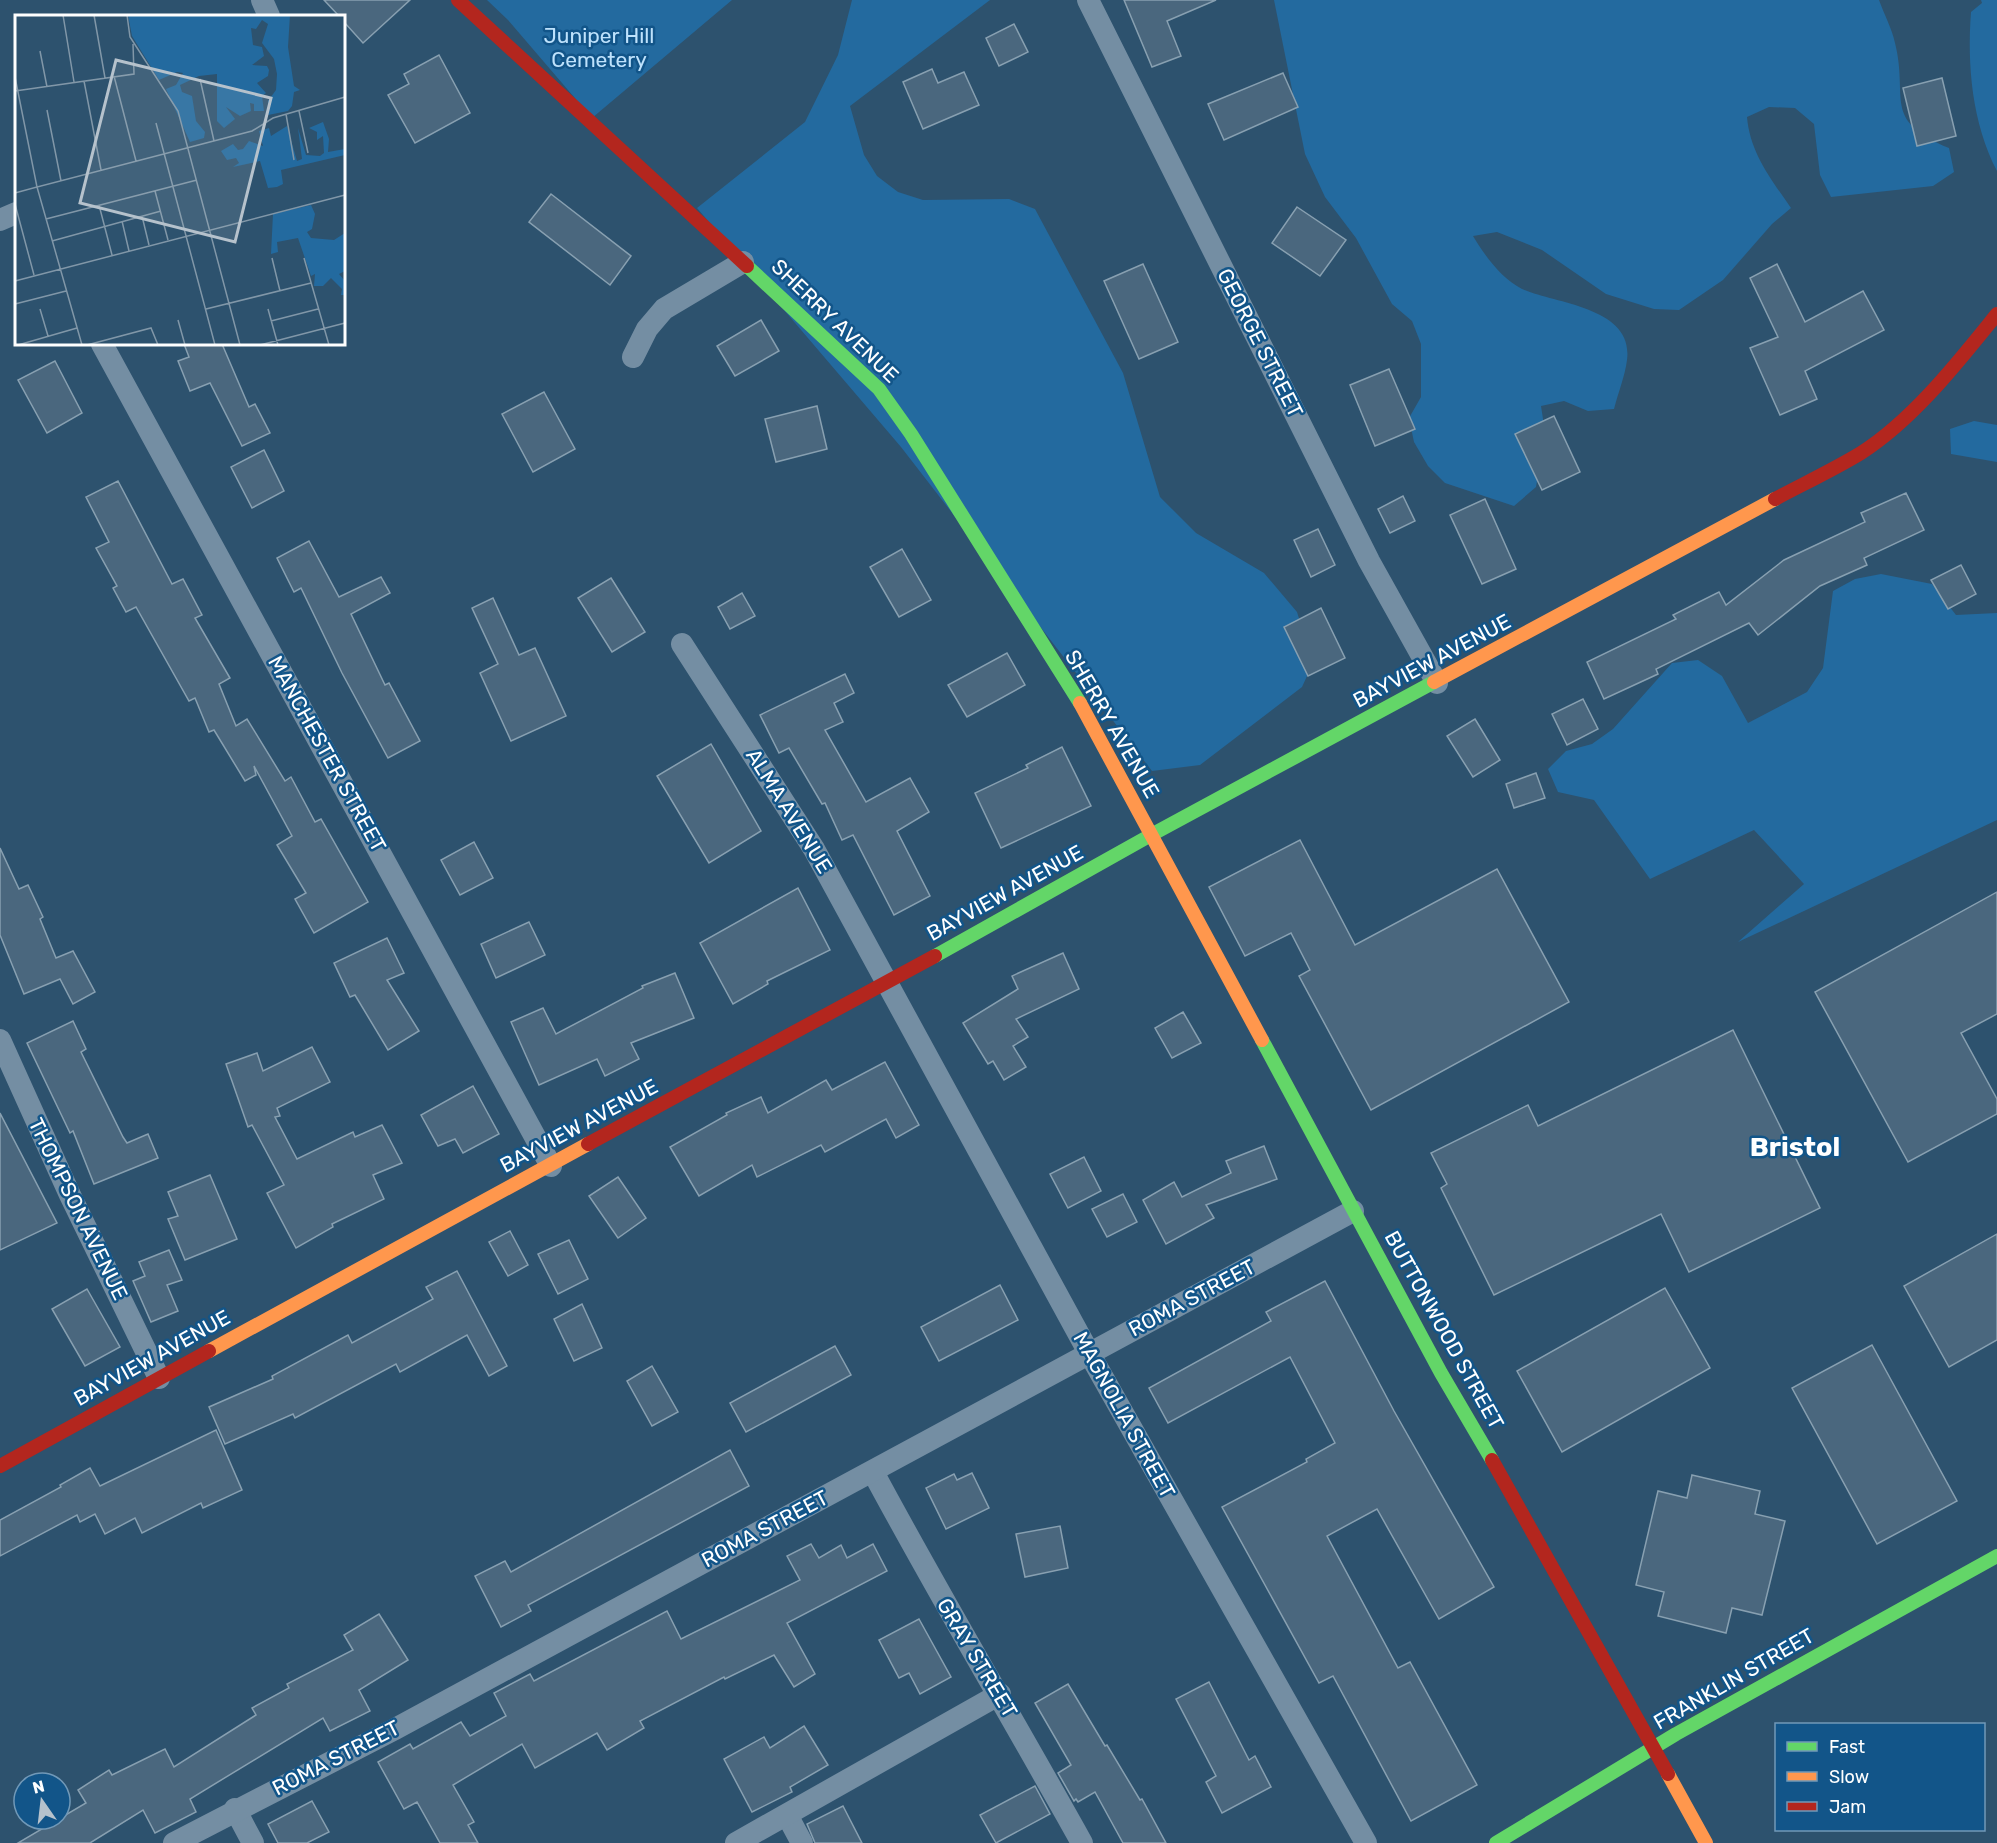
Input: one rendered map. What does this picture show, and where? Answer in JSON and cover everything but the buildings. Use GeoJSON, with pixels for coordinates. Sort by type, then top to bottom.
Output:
{"type":"FeatureCollection","features":[{"type":"Feature","properties":{"kind":"street"},"geometry":{"type":"LineString","coordinates":[[262,0],[269,15]]}},
{"type":"Feature","properties":{"kind":"street","name":"SHERRY AVENUE"},"geometry":{"type":"LineString","coordinates":[[458,0],[867,377],[885,398],[1081,705],[1151,835]]}},
{"type":"Feature","properties":{"kind":"street","name":"GEORGE STREET"},"geometry":{"type":"LineString","coordinates":[[1089,0],[1369,561],[1437,683]]}},
{"type":"Feature","properties":{"kind":"street"},"geometry":{"type":"LineString","coordinates":[[0,220],[15,213]]}},
{"type":"Feature","properties":{"kind":"street"},"geometry":{"type":"LineString","coordinates":[[633,357],[647,329],[664,309],[743,262]]}},
{"type":"Feature","properties":{"kind":"street","name":"BAYVIEW AVENUE"},"geometry":{"type":"LineString","coordinates":[[0,1466],[159,1377],[888,982],[1151,835],[1437,683],[1862,452],[1894,428],[1942,380],[1997,315]]}},
{"type":"Feature","properties":{"kind":"street","name":"MANCHESTER STREET"},"geometry":{"type":"LineString","coordinates":[[103,345],[551,1166]]}},
{"type":"Feature","properties":{"kind":"street","name":"ALMA AVENUE"},"geometry":{"type":"LineString","coordinates":[[682,644],[814,849],[888,982]]}},
{"type":"Feature","properties":{"kind":"street","name":"BUTTONWOOD STREET"},"geometry":{"type":"LineString","coordinates":[[1151,835],[1441,1373],[1522,1510],[1706,1843]]}},
{"type":"Feature","properties":{"kind":"street","name":"MAGNOLIA STREET"},"geometry":{"type":"LineString","coordinates":[[888,982],[1089,1353],[1366,1843]]}},
{"type":"Feature","properties":{"kind":"street","name":"THOMPSON AVENUE"},"geometry":{"type":"LineString","coordinates":[[0,1040],[65,1185],[159,1377]]}},
{"type":"Feature","properties":{"kind":"street","name":"ROMA STREET"},"geometry":{"type":"LineString","coordinates":[[174,1843],[235,1809],[395,1729],[1353,1211]]}},
{"type":"Feature","properties":{"kind":"street","name":"GRAY STREET"},"geometry":{"type":"LineString","coordinates":[[873,1472],[933,1584],[1000,1694],[1082,1843]]}},
{"type":"Feature","properties":{"kind":"street","name":"FRANKLIN STREET"},"geometry":{"type":"LineString","coordinates":[[1496,1843],[1654,1749],[1997,1556]]}},
{"type":"Feature","properties":{"kind":"street"},"geometry":{"type":"LineString","coordinates":[[736,1843],[1000,1694]]}},
{"type":"Feature","properties":{"kind":"street"},"geometry":{"type":"LineString","coordinates":[[235,1809],[253,1843]]}},
{"type":"Feature","properties":{"kind":"street"},"geometry":{"type":"LineString","coordinates":[[787,1815],[802,1843]]}},
{"type":"Feature","properties":{"kind":"green space","name":"Juniper Hill Cemetery"},"geometry":{"type":"Polygon","coordinates":[[[487,0],[732,0],[592,118],[508,20],[487,0]]]}},
{"type":"Feature","properties":{"kind":"green space"},"geometry":{"type":"Polygon","coordinates":[[[852,0],[990,0],[850,106],[864,155],[877,176],[898,192],[923,200],[1009,199],[1035,209],[1123,373],[1160,497],[1196,533],[1264,573],[1297,612],[1313,663],[1302,687],[1200,765],[1152,771],[901,447],[697,208],[805,122],[838,55],[852,0]]]}},
{"type":"Feature","properties":{"kind":"green space"},"geometry":{"type":"Polygon","coordinates":[[[1274,0],[1879,0],[1895,43],[1899,62],[1900,93],[1906,117],[1914,128],[1949,148],[1954,172],[1933,186],[1831,197],[1820,175],[1814,124],[1795,108],[1769,107],[1747,117],[1757,154],[1791,208],[1772,224],[1723,280],[1679,310],[1654,309],[1606,294],[1542,250],[1497,232],[1473,236],[1494,266],[1514,284],[1536,294],[1590,310],[1606,318],[1618,329],[1626,342],[1626,366],[1614,409],[1588,411],[1564,401],[1541,406],[1545,432],[1536,487],[1514,506],[1445,483],[1428,466],[1414,442],[1409,418],[1421,397],[1421,344],[1412,321],[1392,304],[1356,238],[1325,197],[1305,154],[1274,0]]]}},
{"type":"Feature","properties":{"kind":"green space"},"geometry":{"type":"Polygon","coordinates":[[[1981,0],[1997,0],[1997,171],[1982,133],[1971,73],[1971,12],[1982,3],[1981,0]]]}},
{"type":"Feature","properties":{"kind":"green space"},"geometry":{"type":"Polygon","coordinates":[[[1974,421],[1997,425],[1997,462],[1951,454],[1950,429],[1974,421]]]}},
{"type":"Feature","properties":{"kind":"green space"},"geometry":{"type":"Polygon","coordinates":[[[1881,574],[1932,584],[1956,615],[1997,613],[1997,820],[1738,942],[1804,884],[1754,830],[1650,879],[1594,800],[1558,792],[1548,769],[1566,751],[1592,744],[1613,729],[1672,663],[1698,660],[1722,676],[1748,723],[1807,692],[1823,668],[1833,591],[1855,579],[1881,574]]]}},
{"type":"Feature","properties":{"kind":"traffic: fast"},"geometry":{"type":"LineString","coordinates":[[747,266],[879,389],[911,434],[1080,703]]}},
{"type":"Feature","properties":{"kind":"traffic: fast"},"geometry":{"type":"LineString","coordinates":[[935,956],[1151,835],[1434,682]]}},
{"type":"Feature","properties":{"kind":"traffic: fast"},"geometry":{"type":"LineString","coordinates":[[1262,1040],[1441,1373],[1492,1460]]}},
{"type":"Feature","properties":{"kind":"traffic: fast"},"geometry":{"type":"LineString","coordinates":[[1496,1843],[1676,1734],[1997,1556]]}},
{"type":"Feature","properties":{"kind":"traffic: slow"},"geometry":{"type":"LineString","coordinates":[[1434,682],[1775,499]]}},
{"type":"Feature","properties":{"kind":"traffic: slow"},"geometry":{"type":"LineString","coordinates":[[1080,703],[1262,1040]]}},
{"type":"Feature","properties":{"kind":"traffic: slow"},"geometry":{"type":"LineString","coordinates":[[209,1351],[588,1144]]}},
{"type":"Feature","properties":{"kind":"traffic: slow"},"geometry":{"type":"LineString","coordinates":[[1668,1774],[1706,1843]]}},
{"type":"Feature","properties":{"kind":"traffic: jam"},"geometry":{"type":"LineString","coordinates":[[458,0],[747,266]]}},
{"type":"Feature","properties":{"kind":"traffic: jam"},"geometry":{"type":"LineString","coordinates":[[1775,499],[1861,453],[1899,424],[1934,389],[1997,314]]}},
{"type":"Feature","properties":{"kind":"traffic: jam"},"geometry":{"type":"LineString","coordinates":[[588,1144],[935,956]]}},
{"type":"Feature","properties":{"kind":"traffic: jam"},"geometry":{"type":"LineString","coordinates":[[0,1466],[209,1351]]}},
{"type":"Feature","properties":{"kind":"traffic: jam"},"geometry":{"type":"LineString","coordinates":[[1492,1460],[1668,1774]]}},
{"type":"Feature","properties":{"kind":"district","name":"Bristol"},"geometry":{"type":"Point","coordinates":[1795,1147]}}]}
